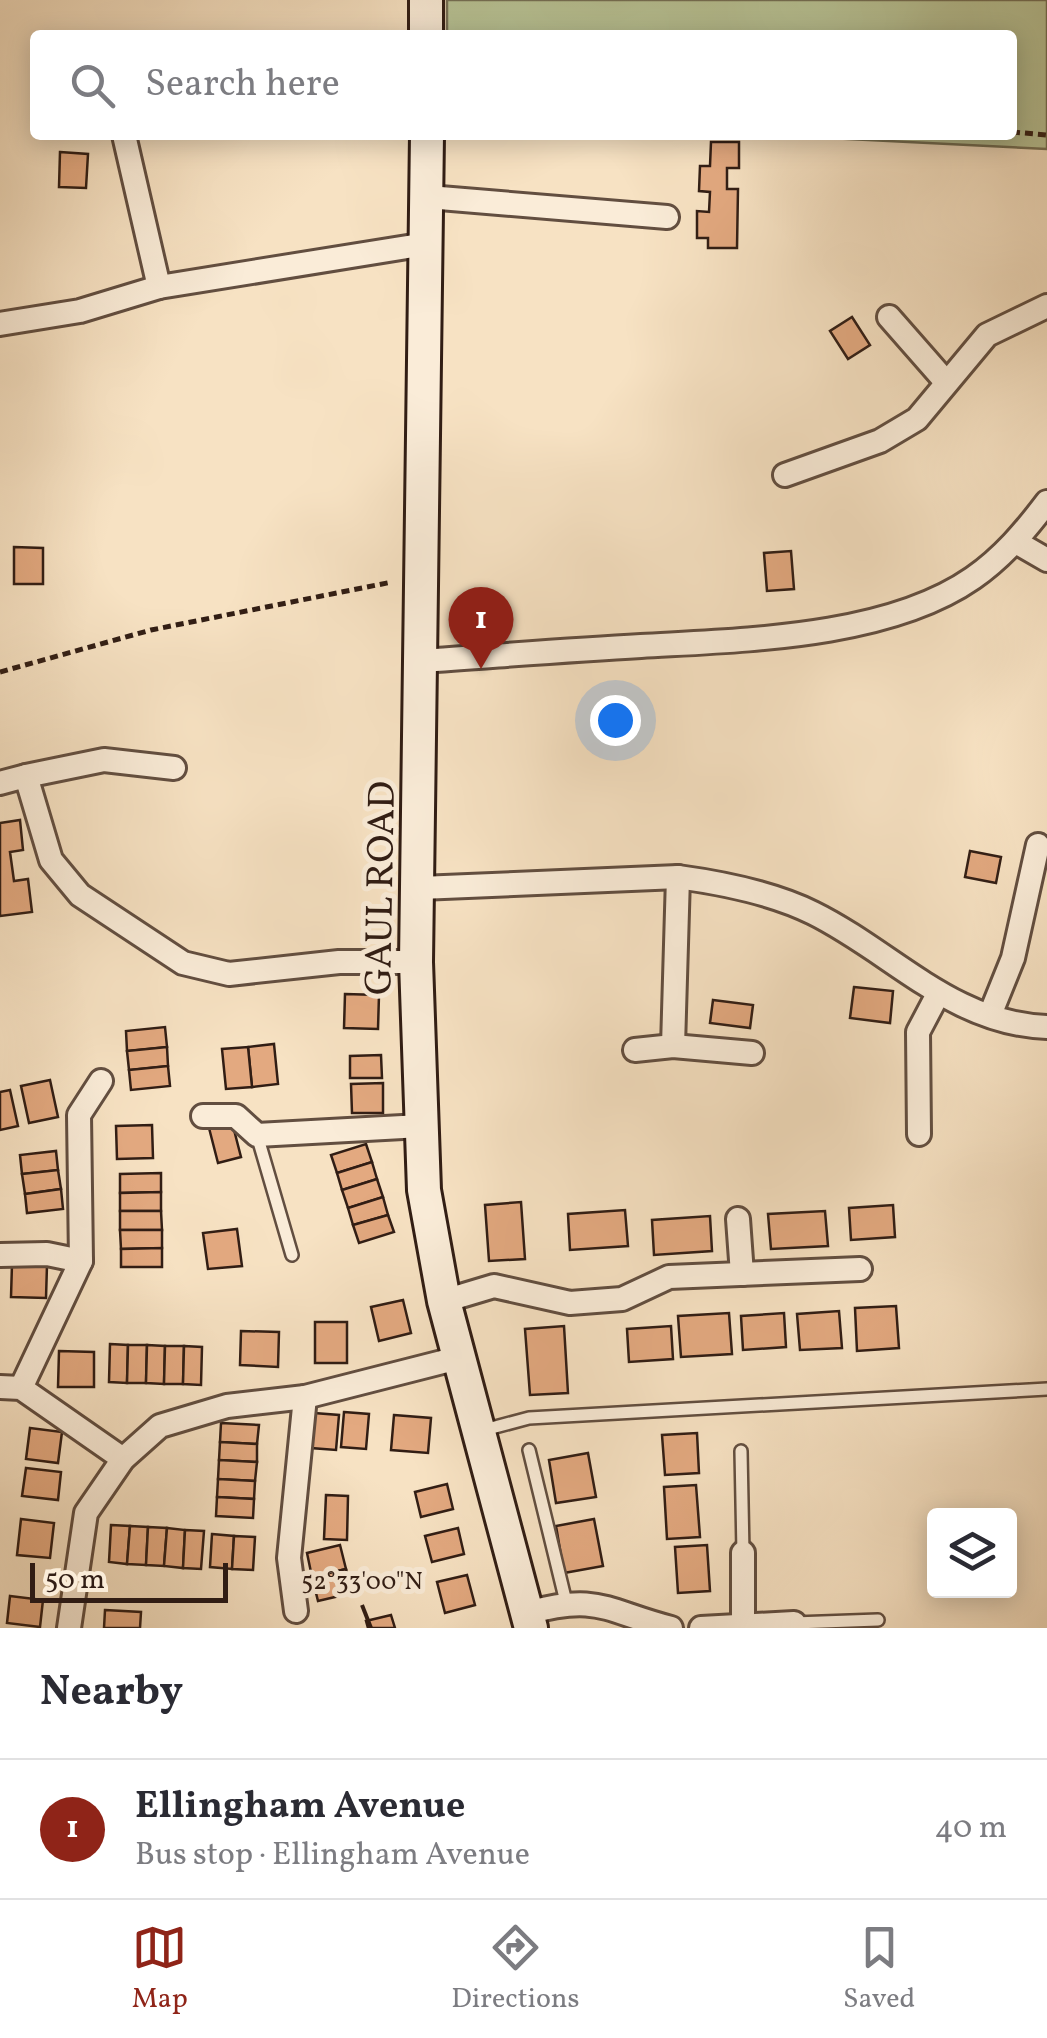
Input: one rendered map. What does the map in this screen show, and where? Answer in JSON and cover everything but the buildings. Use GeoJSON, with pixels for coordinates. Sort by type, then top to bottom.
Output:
{"type":"FeatureCollection","features":[{"type":"Feature","properties":{"kind":"street"},"geometry":{"type":"LineString","coordinates":[[426,0],[426,30]]}},
{"type":"Feature","properties":{"kind":"street"},"geometry":{"type":"LineString","coordinates":[[125,140],[160,287]]}},
{"type":"Feature","properties":{"kind":"street","name":"GAUL ROAD"},"geometry":{"type":"LineString","coordinates":[[427,140],[420,888],[416,962],[424,1190],[444,1301],[529,1620]]}},
{"type":"Feature","properties":{"kind":"street"},"geometry":{"type":"LineString","coordinates":[[428,196],[667,216]]}},
{"type":"Feature","properties":{"kind":"street"},"geometry":{"type":"LineString","coordinates":[[0,324],[80,312],[160,287],[426,244]]}},
{"type":"Feature","properties":{"kind":"street"},"geometry":{"type":"LineString","coordinates":[[784,475],[880,441],[917,419],[987,335],[1047,306]]}},
{"type":"Feature","properties":{"kind":"street"},"geometry":{"type":"LineString","coordinates":[[889,317],[946,382]]}},
{"type":"Feature","properties":{"kind":"street"},"geometry":{"type":"LineString","coordinates":[[421,661],[760,642],[928,601],[971,579],[1016,542],[1047,502]]}},
{"type":"Feature","properties":{"kind":"street"},"geometry":{"type":"LineString","coordinates":[[1016,542],[1047,560]]}},
{"type":"Feature","properties":{"kind":"street"},"geometry":{"type":"LineString","coordinates":[[0,783],[104,760],[174,768]]}},
{"type":"Feature","properties":{"kind":"street"},"geometry":{"type":"LineString","coordinates":[[26,776],[50,860],[80,895],[183,963],[229,974],[339,962],[416,962]]}},
{"type":"Feature","properties":{"kind":"street"},"geometry":{"type":"LineString","coordinates":[[990,1015],[1013,958],[1038,844]]}},
{"type":"Feature","properties":{"kind":"street"},"geometry":{"type":"LineString","coordinates":[[673,1046],[678,878]]}},
{"type":"Feature","properties":{"kind":"street"},"geometry":{"type":"LineString","coordinates":[[420,888],[678,878],[720,883],[812,912],[937,996],[990,1015],[1047,1027]]}},
{"type":"Feature","properties":{"kind":"street"},"geometry":{"type":"LineString","coordinates":[[919,1134],[918,1032],[937,996]]}},
{"type":"Feature","properties":{"kind":"street"},"geometry":{"type":"LineString","coordinates":[[636,1050],[673,1046],[752,1054]]}},
{"type":"Feature","properties":{"kind":"street"},"geometry":{"type":"LineString","coordinates":[[101,1082],[79,1116],[81,1261],[11,1388],[123,1459]]}},
{"type":"Feature","properties":{"kind":"street"},"geometry":{"type":"LineString","coordinates":[[203,1116],[236,1116],[257,1135],[421,1126]]}},
{"type":"Feature","properties":{"kind":"street"},"geometry":{"type":"LineString","coordinates":[[738,1219],[742,1274]]}},
{"type":"Feature","properties":{"kind":"street"},"geometry":{"type":"LineString","coordinates":[[0,1255],[47,1254],[81,1261]]}},
{"type":"Feature","properties":{"kind":"street"},"geometry":{"type":"LineString","coordinates":[[444,1301],[494,1286],[570,1303],[622,1299],[669,1277],[860,1269]]}},
{"type":"Feature","properties":{"kind":"street"},"geometry":{"type":"LineString","coordinates":[[69,1628],[86,1513],[123,1459],[160,1426],[226,1406],[305,1397],[458,1358]]}},
{"type":"Feature","properties":{"kind":"street"},"geometry":{"type":"LineString","coordinates":[[296,1610],[289,1558],[305,1397]]}},
{"type":"Feature","properties":{"kind":"street"},"geometry":{"type":"LineString","coordinates":[[742,1553],[744,1624]]}},
{"type":"Feature","properties":{"kind":"street"},"geometry":{"type":"LineString","coordinates":[[529,1620],[566,1602],[602,1603],[671,1628]]}},
{"type":"Feature","properties":{"kind":"street"},"geometry":{"type":"LineString","coordinates":[[701,1628],[794,1623]]}},
{"type":"Feature","properties":{"kind":"lane"},"geometry":{"type":"LineString","coordinates":[[257,1135],[292,1255]]}},
{"type":"Feature","properties":{"kind":"lane"},"geometry":{"type":"LineString","coordinates":[[478,1431],[529,1418],[1047,1389]]}},
{"type":"Feature","properties":{"kind":"lane"},"geometry":{"type":"LineString","coordinates":[[529,1450],[566,1602]]}},
{"type":"Feature","properties":{"kind":"lane"},"geometry":{"type":"LineString","coordinates":[[741,1451],[742,1553]]}},
{"type":"Feature","properties":{"kind":"lane"},"geometry":{"type":"LineString","coordinates":[[794,1623],[878,1620]]}},
{"type":"Feature","properties":{"kind":"path"},"geometry":{"type":"LineString","coordinates":[[1017,132],[1047,135]]}},
{"type":"Feature","properties":{"kind":"path"},"geometry":{"type":"LineString","coordinates":[[0,672],[151,630],[280,602],[422,579]]}},
{"type":"Feature","properties":{"kind":"green space"},"geometry":{"type":"Polygon","coordinates":[[[447,0],[1047,0],[1047,149],[868,140],[1017,140],[1017,30],[447,30],[447,0]]]}},
{"type":"Feature","properties":{"kind":"place","name":"Ellingham Avenue"},"geometry":{"type":"Point","coordinates":[481,669]}}]}
